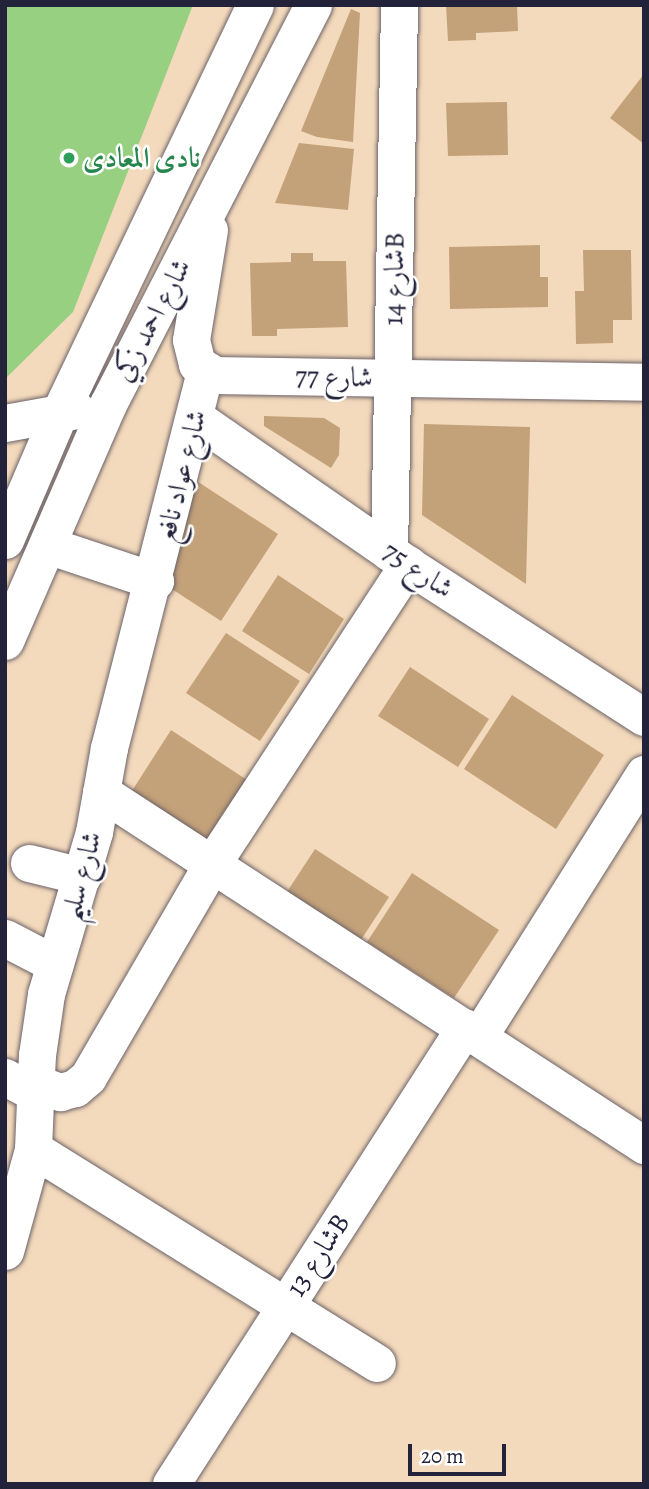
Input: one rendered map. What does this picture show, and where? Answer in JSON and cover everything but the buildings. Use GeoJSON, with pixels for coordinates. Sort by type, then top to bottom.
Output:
{"type":"FeatureCollection","features":[{"type":"Feature","properties":{"kind":"street","name":"شارع احمد زكي"},"geometry":{"type":"LineString","coordinates":[[5,540],[60,414],[255,5]]}},
{"type":"Feature","properties":{"kind":"street","name":"شارع احمد زكي"},"geometry":{"type":"LineString","coordinates":[[5,641],[108,404],[313,5]]}},
{"type":"Feature","properties":{"kind":"street","name":"شارع 14B"},"geometry":{"type":"LineString","coordinates":[[398,558],[393,378],[399,5]]}},
{"type":"Feature","properties":{"kind":"street"},"geometry":{"type":"LineString","coordinates":[[205,372],[197,364],[191,340],[215,199]]}},
{"type":"Feature","properties":{"kind":"street","name":"شارع 77"},"geometry":{"type":"LineString","coordinates":[[205,372],[215,375],[644,382]]}},
{"type":"Feature","properties":{"kind":"street","name":"شارع عواد نافع"},"geometry":{"type":"LineString","coordinates":[[155,581],[205,372]]}},
{"type":"Feature","properties":{"kind":"street"},"geometry":{"type":"LineString","coordinates":[[5,423],[108,404]]}},
{"type":"Feature","properties":{"kind":"street","name":"شارع 75"},"geometry":{"type":"LineString","coordinates":[[196,418],[398,558],[644,717]]}},
{"type":"Feature","properties":{"kind":"street"},"geometry":{"type":"LineString","coordinates":[[47,545],[155,581]]}},
{"type":"Feature","properties":{"kind":"street"},"geometry":{"type":"LineString","coordinates":[[20,1090],[60,1091],[75,1088],[88,1077],[212,864],[398,558]]}},
{"type":"Feature","properties":{"kind":"street","name":"شارع سليم"},"geometry":{"type":"LineString","coordinates":[[31,1161],[20,1090],[82,876],[155,581]]}},
{"type":"Feature","properties":{"kind":"street","name":"شارع 13B"},"geometry":{"type":"LineString","coordinates":[[171,1484],[285,1306],[644,774]]}},
{"type":"Feature","properties":{"kind":"street"},"geometry":{"type":"LineString","coordinates":[[101,792],[644,1145]]}},
{"type":"Feature","properties":{"kind":"street"},"geometry":{"type":"LineString","coordinates":[[29,863],[82,876]]}},
{"type":"Feature","properties":{"kind":"street"},"geometry":{"type":"LineString","coordinates":[[5,938],[55,964]]}},
{"type":"Feature","properties":{"kind":"street"},"geometry":{"type":"LineString","coordinates":[[5,1251],[31,1161],[285,1306],[377,1363]]}},
{"type":"Feature","properties":{"kind":"green space","name":"نادى المعادى"},"geometry":{"type":"Polygon","coordinates":[[[5,5],[193,5],[73,312],[5,379],[5,5]]]}},
{"type":"Feature","properties":{"kind":"place","name":"نادى المعادى"},"geometry":{"type":"Point","coordinates":[69,158]}}]}
